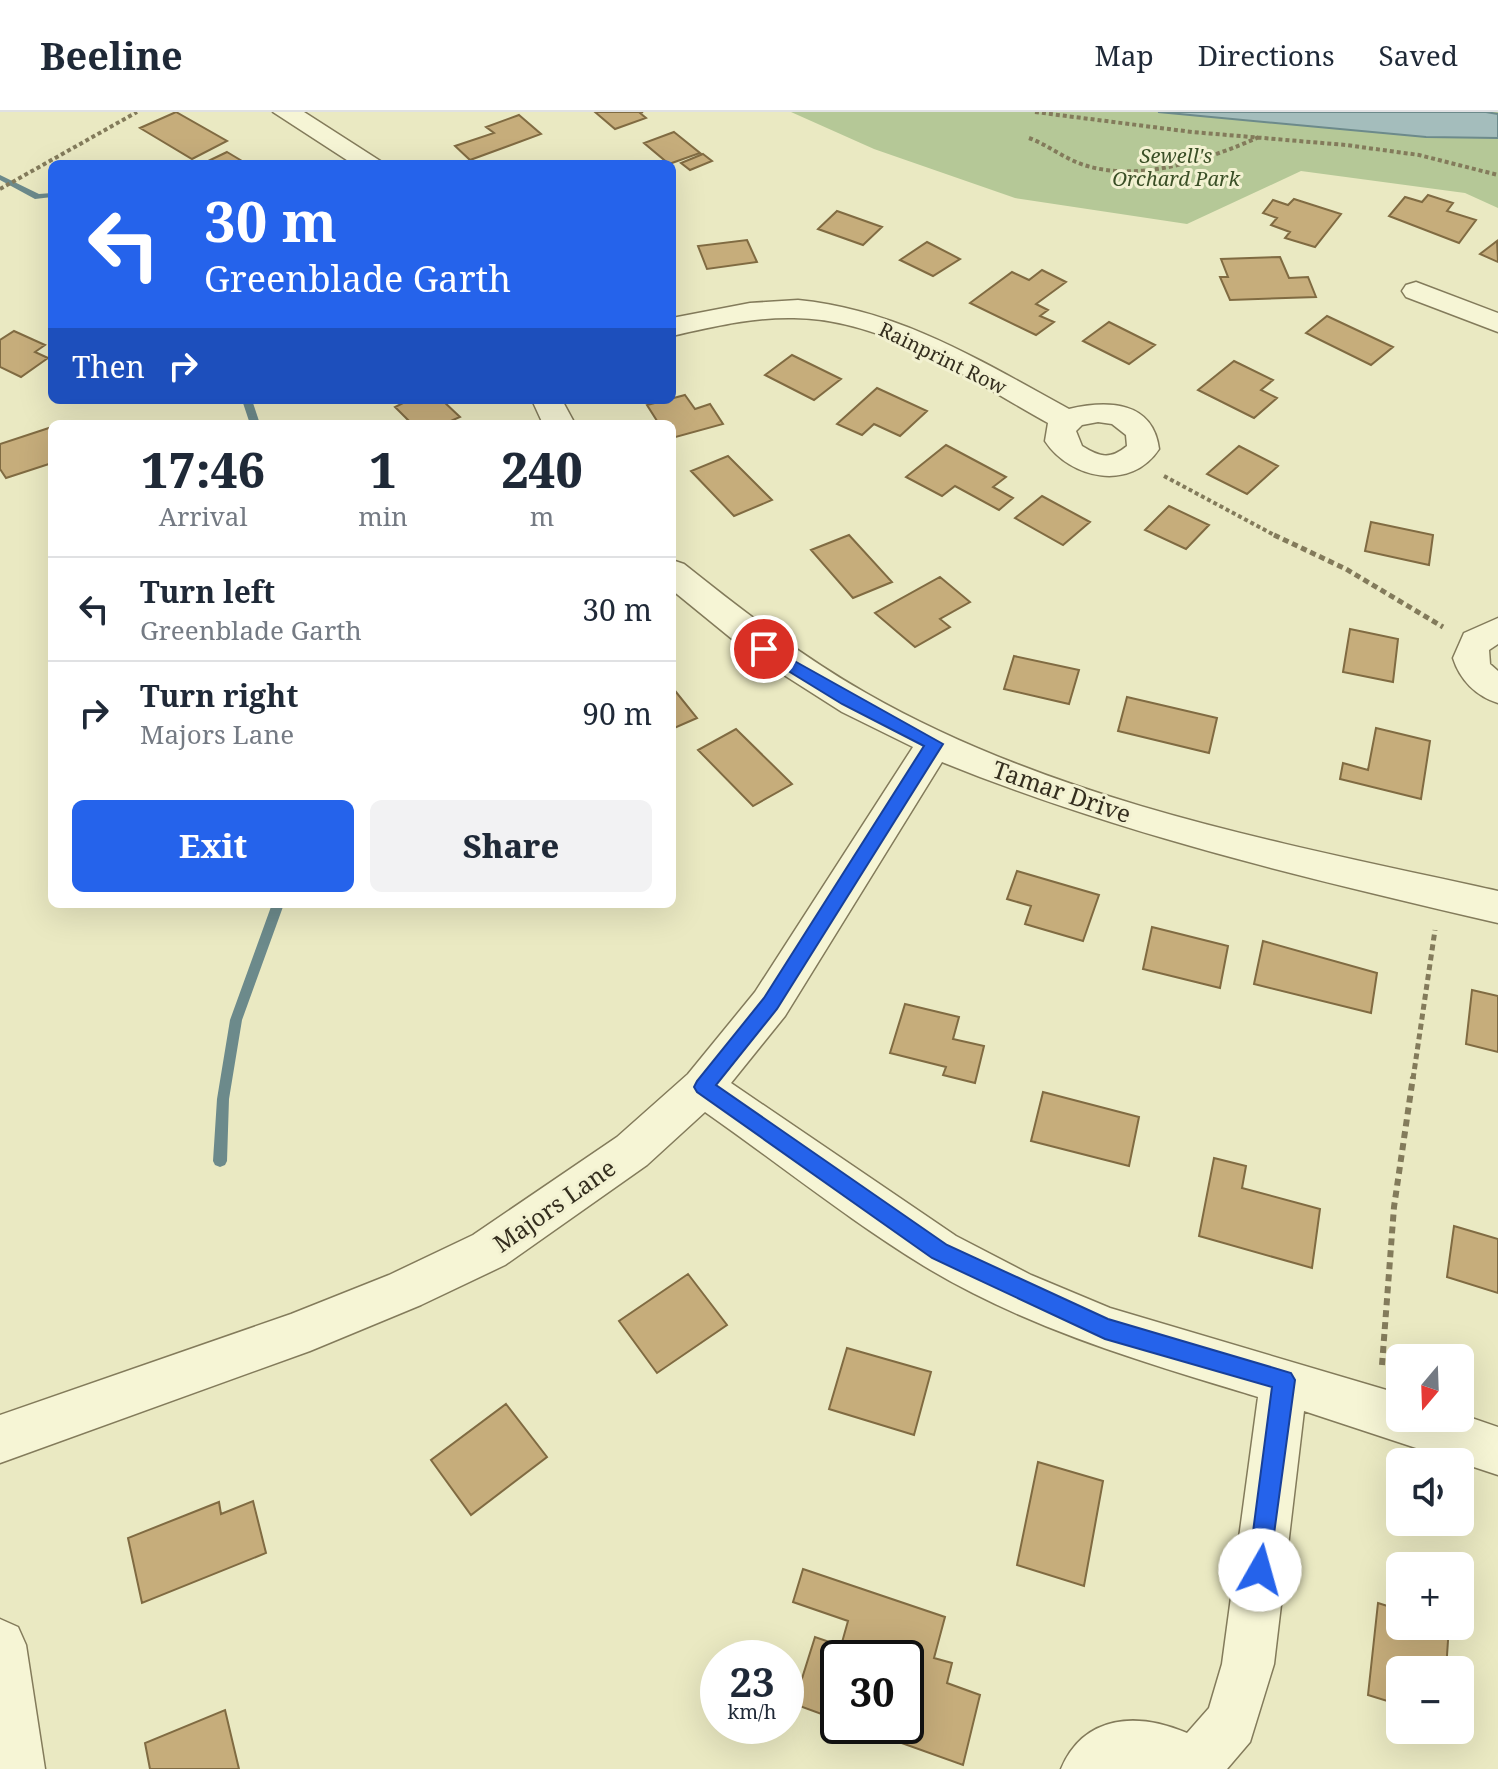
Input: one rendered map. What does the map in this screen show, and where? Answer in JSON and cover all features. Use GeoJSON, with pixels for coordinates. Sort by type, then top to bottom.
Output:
{"type":"FeatureCollection","features":[{"type":"Feature","properties":{"kind":"street"},"geometry":{"type":"LineString","coordinates":[[286,112],[365,160]]}},
{"type":"Feature","properties":{"kind":"street"},"geometry":{"type":"LineString","coordinates":[[1416,291],[1498,323]]}},
{"type":"Feature","properties":{"kind":"street","name":"Rainprint Row"},"geometry":{"type":"LineString","coordinates":[[676,326],[768,310],[800,309],[859,319],[916,340],[1066,420]]}},
{"type":"Feature","properties":{"kind":"street"},"geometry":{"type":"LineString","coordinates":[[1098,412],[1121,416],[1141,431],[1143,449],[1137,457],[1118,465],[1103,466],[1077,459],[1061,447],[1058,437],[1066,420],[1098,412]]}},
{"type":"Feature","properties":{"kind":"street","name":"Tamar Drive"},"geometry":{"type":"LineString","coordinates":[[676,575],[764,649],[847,700],[934,744],[1075,799],[1211,839],[1498,907]]}},
{"type":"Feature","properties":{"kind":"street"},"geometry":{"type":"LineString","coordinates":[[1486,636],[1472,664],[1478,675],[1498,690]]}},
{"type":"Feature","properties":{"kind":"street","name":"Majors Lane"},"geometry":{"type":"LineString","coordinates":[[0,1439],[293,1335],[405,1290],[489,1250],[632,1151],[703,1087],[770,1004],[934,744]]}},
{"type":"Feature","properties":{"kind":"street"},"geometry":{"type":"LineString","coordinates":[[703,1087],[940,1251],[977,1271],[1105,1329],[1386,1413]]}},
{"type":"Feature","properties":{"kind":"street"},"geometry":{"type":"LineString","coordinates":[[1088,1769],[1114,1749],[1141,1745],[1169,1750],[1196,1768],[1231,1723],[1248,1664],[1284,1380]]}},
{"type":"Feature","properties":{"kind":"street"},"geometry":{"type":"LineString","coordinates":[[1443,1432],[1498,1451]]}},
{"type":"Feature","properties":{"kind":"street"},"geometry":{"type":"LineString","coordinates":[[0,1645],[18,1769]]}},
{"type":"Feature","properties":{"kind":"path"},"geometry":{"type":"LineString","coordinates":[[54,160],[137,112]]}},
{"type":"Feature","properties":{"kind":"path"},"geometry":{"type":"LineString","coordinates":[[1035,112],[1123,125],[1419,155],[1498,175]]}},
{"type":"Feature","properties":{"kind":"path"},"geometry":{"type":"LineString","coordinates":[[1029,138],[1046,143],[1078,164],[1108,170],[1154,167],[1219,152],[1260,137]]}},
{"type":"Feature","properties":{"kind":"path"},"geometry":{"type":"LineString","coordinates":[[0,189],[48,163]]}},
{"type":"Feature","properties":{"kind":"path"},"geometry":{"type":"LineString","coordinates":[[1137,457],[1158,473],[1242,520],[1486,636]]}},
{"type":"Feature","properties":{"kind":"path"},"geometry":{"type":"LineString","coordinates":[[1386,1351],[1394,1207],[1440,894]]}},
{"type":"Feature","properties":{"kind":"green space","name":"Sewell's Orchard Park"},"geometry":{"type":"Polygon","coordinates":[[[791,112],[1498,112],[1498,208],[1465,193],[1301,171],[1187,224],[1015,198],[874,149],[791,112]]]}},
{"type":"Feature","properties":{"kind":"water"},"geometry":{"type":"Polygon","coordinates":[[[1158,112],[1486,112],[1498,114],[1498,138],[1426,137],[1158,112]]]}},
{"type":"Feature","properties":{"kind":"building"},"geometry":{"type":"Polygon","coordinates":[[[176,112],[227,141],[192,159],[140,128],[176,112]]]}},
{"type":"Feature","properties":{"kind":"building"},"geometry":{"type":"Polygon","coordinates":[[[595,112],[643,112],[640,113],[646,118],[615,129],[595,112]]]}},
{"type":"Feature","properties":{"kind":"building"},"geometry":{"type":"Polygon","coordinates":[[[519,115],[541,134],[470,160],[455,146],[494,133],[486,127],[519,115]]]}},
{"type":"Feature","properties":{"kind":"building"},"geometry":{"type":"Polygon","coordinates":[[[674,132],[700,153],[676,162],[664,160],[644,143],[674,132]]]}},
{"type":"Feature","properties":{"kind":"building"},"geometry":{"type":"Polygon","coordinates":[[[227,152],[240,160],[210,160],[227,152]]]}},
{"type":"Feature","properties":{"kind":"building"},"geometry":{"type":"Polygon","coordinates":[[[703,154],[712,161],[690,170],[681,163],[703,154]]]}},
{"type":"Feature","properties":{"kind":"building"},"geometry":{"type":"Polygon","coordinates":[[[1428,195],[1453,203],[1447,211],[1476,220],[1459,243],[1389,216],[1405,197],[1422,202],[1428,195]]]}},
{"type":"Feature","properties":{"kind":"building"},"geometry":{"type":"Polygon","coordinates":[[[1294,199],[1341,214],[1315,247],[1285,238],[1290,232],[1271,225],[1277,218],[1263,213],[1273,200],[1288,205],[1294,199]]]}},
{"type":"Feature","properties":{"kind":"building"},"geometry":{"type":"Polygon","coordinates":[[[837,211],[882,227],[863,245],[818,229],[837,211]]]}},
{"type":"Feature","properties":{"kind":"building"},"geometry":{"type":"Polygon","coordinates":[[[747,240],[757,262],[707,269],[698,246],[747,240]]]}},
{"type":"Feature","properties":{"kind":"building"},"geometry":{"type":"Polygon","coordinates":[[[1497,241],[1498,262],[1480,254],[1497,241]]]}},
{"type":"Feature","properties":{"kind":"building"},"geometry":{"type":"Polygon","coordinates":[[[927,242],[960,259],[933,276],[900,260],[927,242]]]}},
{"type":"Feature","properties":{"kind":"building"},"geometry":{"type":"Polygon","coordinates":[[[1280,257],[1289,278],[1308,277],[1316,297],[1230,300],[1220,277],[1228,277],[1221,259],[1280,257]]]}},
{"type":"Feature","properties":{"kind":"building"},"geometry":{"type":"Polygon","coordinates":[[[1042,270],[1066,282],[1036,304],[1048,310],[1040,316],[1054,322],[1036,335],[970,303],[1012,272],[1029,280],[1042,270]]]}},
{"type":"Feature","properties":{"kind":"building"},"geometry":{"type":"Polygon","coordinates":[[[1327,316],[1393,347],[1371,365],[1306,333],[1327,316]]]}},
{"type":"Feature","properties":{"kind":"building"},"geometry":{"type":"Polygon","coordinates":[[[1109,322],[1155,345],[1129,364],[1083,341],[1109,322]]]}},
{"type":"Feature","properties":{"kind":"building"},"geometry":{"type":"Polygon","coordinates":[[[14,331],[45,345],[35,352],[48,358],[21,377],[0,367],[0,340],[14,331]]]}},
{"type":"Feature","properties":{"kind":"building"},"geometry":{"type":"Polygon","coordinates":[[[792,355],[841,379],[814,400],[765,375],[792,355]]]}},
{"type":"Feature","properties":{"kind":"building"},"geometry":{"type":"Polygon","coordinates":[[[1234,361],[1273,380],[1261,390],[1277,398],[1254,418],[1198,390],[1234,361]]]}},
{"type":"Feature","properties":{"kind":"building"},"geometry":{"type":"Polygon","coordinates":[[[877,388],[927,411],[900,436],[874,424],[862,435],[837,424],[877,388]]]}},
{"type":"Feature","properties":{"kind":"building"},"geometry":{"type":"Polygon","coordinates":[[[685,395],[695,409],[710,404],[723,424],[676,437],[676,420],[656,420],[647,405],[676,404],[676,397],[685,395]]]}},
{"type":"Feature","properties":{"kind":"building"},"geometry":{"type":"Polygon","coordinates":[[[401,404],[446,404],[460,417],[453,420],[408,420],[395,407],[401,404]]]}},
{"type":"Feature","properties":{"kind":"building"},"geometry":{"type":"Polygon","coordinates":[[[48,428],[48,464],[6,478],[0,469],[0,444],[48,428]]]}},
{"type":"Feature","properties":{"kind":"building"},"geometry":{"type":"Polygon","coordinates":[[[946,445],[1006,477],[993,487],[1013,498],[999,510],[955,486],[942,496],[906,477],[946,445]]]}},
{"type":"Feature","properties":{"kind":"building"},"geometry":{"type":"Polygon","coordinates":[[[1239,446],[1278,466],[1247,494],[1207,474],[1239,446]]]}},
{"type":"Feature","properties":{"kind":"building"},"geometry":{"type":"Polygon","coordinates":[[[728,456],[772,500],[734,516],[691,471],[728,456]]]}},
{"type":"Feature","properties":{"kind":"building"},"geometry":{"type":"Polygon","coordinates":[[[1042,496],[1090,522],[1063,545],[1015,518],[1042,496]]]}},
{"type":"Feature","properties":{"kind":"building"},"geometry":{"type":"Polygon","coordinates":[[[1169,506],[1209,525],[1186,549],[1145,530],[1169,506]]]}},
{"type":"Feature","properties":{"kind":"building"},"geometry":{"type":"Polygon","coordinates":[[[1371,522],[1433,535],[1429,565],[1365,551],[1371,522]]]}},
{"type":"Feature","properties":{"kind":"building"},"geometry":{"type":"Polygon","coordinates":[[[849,535],[892,582],[853,598],[811,550],[849,535]]]}},
{"type":"Feature","properties":{"kind":"building"},"geometry":{"type":"Polygon","coordinates":[[[940,577],[970,602],[940,619],[950,627],[915,647],[875,613],[940,577]]]}},
{"type":"Feature","properties":{"kind":"building"},"geometry":{"type":"Polygon","coordinates":[[[1350,629],[1398,639],[1393,682],[1343,672],[1350,629]]]}},
{"type":"Feature","properties":{"kind":"building"},"geometry":{"type":"Polygon","coordinates":[[[1014,656],[1079,670],[1069,704],[1004,689],[1014,656]]]}},
{"type":"Feature","properties":{"kind":"building"},"geometry":{"type":"Polygon","coordinates":[[[676,692],[697,718],[676,727],[676,692]]]}},
{"type":"Feature","properties":{"kind":"building"},"geometry":{"type":"Polygon","coordinates":[[[1127,697],[1217,718],[1209,753],[1118,731],[1127,697]]]}},
{"type":"Feature","properties":{"kind":"building"},"geometry":{"type":"Polygon","coordinates":[[[1376,728],[1430,741],[1421,799],[1340,779],[1343,763],[1368,770],[1376,728]]]}},
{"type":"Feature","properties":{"kind":"building"},"geometry":{"type":"Polygon","coordinates":[[[736,729],[792,784],[753,806],[698,750],[736,729]]]}},
{"type":"Feature","properties":{"kind":"building"},"geometry":{"type":"Polygon","coordinates":[[[1017,871],[1099,895],[1083,941],[1025,924],[1031,906],[1007,899],[1017,871]]]}},
{"type":"Feature","properties":{"kind":"building"},"geometry":{"type":"Polygon","coordinates":[[[1152,927],[1228,946],[1220,988],[1143,969],[1152,927]]]}},
{"type":"Feature","properties":{"kind":"building"},"geometry":{"type":"Polygon","coordinates":[[[1263,941],[1377,973],[1371,1013],[1254,984],[1263,941]]]}},
{"type":"Feature","properties":{"kind":"building"},"geometry":{"type":"Polygon","coordinates":[[[1472,990],[1498,996],[1498,1052],[1466,1044],[1472,990]]]}},
{"type":"Feature","properties":{"kind":"building"},"geometry":{"type":"Polygon","coordinates":[[[905,1004],[959,1017],[953,1039],[984,1046],[975,1083],[943,1075],[946,1067],[890,1053],[905,1004]]]}},
{"type":"Feature","properties":{"kind":"building"},"geometry":{"type":"Polygon","coordinates":[[[1043,1092],[1139,1117],[1129,1166],[1031,1141],[1043,1092]]]}},
{"type":"Feature","properties":{"kind":"building"},"geometry":{"type":"Polygon","coordinates":[[[1214,1158],[1246,1166],[1242,1188],[1320,1209],[1312,1268],[1199,1236],[1214,1158]]]}},
{"type":"Feature","properties":{"kind":"building"},"geometry":{"type":"Polygon","coordinates":[[[1454,1226],[1498,1239],[1498,1293],[1447,1277],[1454,1226]]]}},
{"type":"Feature","properties":{"kind":"building"},"geometry":{"type":"Polygon","coordinates":[[[688,1274],[727,1325],[657,1373],[619,1321],[688,1274]]]}},
{"type":"Feature","properties":{"kind":"building"},"geometry":{"type":"Polygon","coordinates":[[[847,1348],[931,1372],[914,1435],[829,1409],[847,1348]]]}},
{"type":"Feature","properties":{"kind":"building"},"geometry":{"type":"Polygon","coordinates":[[[506,1404],[547,1457],[471,1515],[431,1460],[506,1404]]]}},
{"type":"Feature","properties":{"kind":"building"},"geometry":{"type":"Polygon","coordinates":[[[1038,1462],[1103,1481],[1084,1586],[1017,1565],[1038,1462]]]}},
{"type":"Feature","properties":{"kind":"building"},"geometry":{"type":"Polygon","coordinates":[[[253,1501],[266,1553],[142,1603],[128,1538],[219,1502],[221,1514],[253,1501]]]}},
{"type":"Feature","properties":{"kind":"building"},"geometry":{"type":"Polygon","coordinates":[[[803,1569],[945,1617],[934,1658],[952,1663],[947,1683],[980,1695],[963,1765],[904,1744],[924,1744],[924,1640],[843,1640],[848,1621],[793,1602],[803,1569]]]}},
{"type":"Feature","properties":{"kind":"building"},"geometry":{"type":"Polygon","coordinates":[[[1378,1603],[1386,1606],[1386,1640],[1448,1640],[1447,1656],[1386,1656],[1386,1701],[1368,1695],[1378,1603]]]}},
{"type":"Feature","properties":{"kind":"building"},"geometry":{"type":"Polygon","coordinates":[[[815,1637],[824,1640],[820,1640],[820,1713],[804,1708],[804,1672],[815,1637]]]}},
{"type":"Feature","properties":{"kind":"building"},"geometry":{"type":"Polygon","coordinates":[[[225,1710],[239,1769],[150,1769],[145,1743],[225,1710]]]}},
{"type":"Feature","properties":{"kind":"waterway"},"geometry":{"type":"LineString","coordinates":[[0,177],[38,197],[48,196]]}},
{"type":"Feature","properties":{"kind":"waterway"},"geometry":{"type":"LineString","coordinates":[[248,404],[254,420]]}},
{"type":"Feature","properties":{"kind":"waterway"},"geometry":{"type":"LineString","coordinates":[[220,1161],[223,1099],[236,1020],[277,908]]}},
{"type":"Feature","properties":{"kind":"route"},"geometry":{"type":"LineString","coordinates":[[764,649],[847,700],[934,744],[770,1004],[703,1087],[940,1251],[1015,1290],[1105,1329],[1284,1380],[1260,1570]]}}]}
